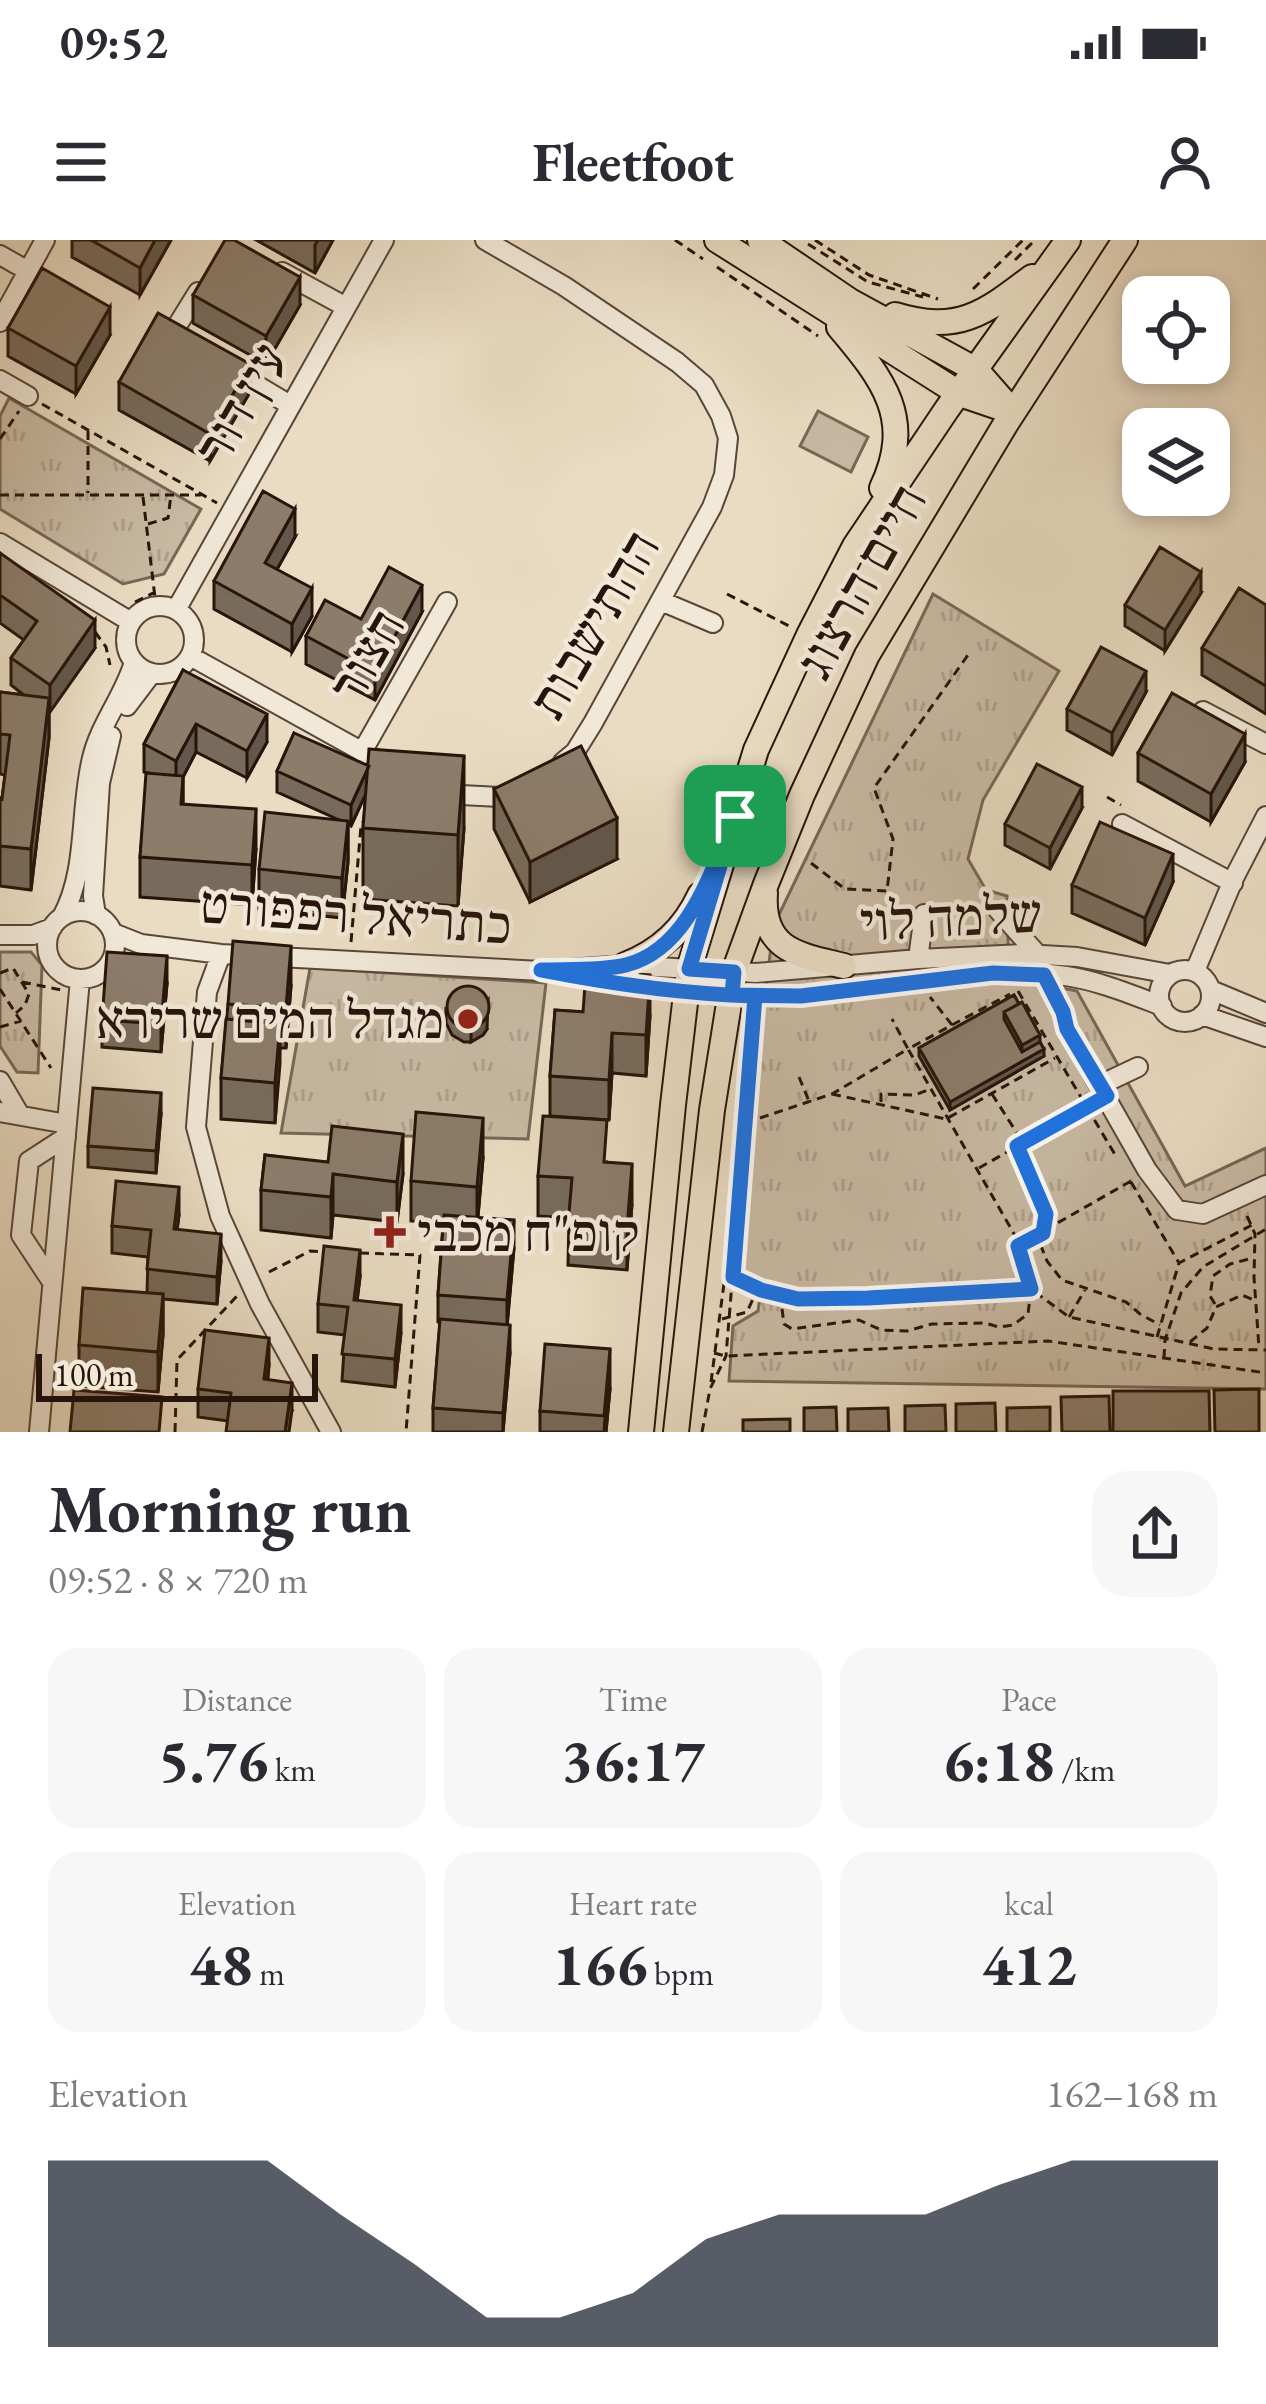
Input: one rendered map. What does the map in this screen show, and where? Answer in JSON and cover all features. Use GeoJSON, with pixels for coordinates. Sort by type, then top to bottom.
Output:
{"type":"FeatureCollection","features":[{"type":"Feature","properties":{"kind":"main road"},"geometry":{"type":"LineString","coordinates":[[717,240],[960,394],[1013,412]]}},
{"type":"Feature","properties":{"kind":"main road"},"geometry":{"type":"LineString","coordinates":[[760,240],[850,302],[976,370],[1013,412]]}},
{"type":"Feature","properties":{"kind":"main road","name":"חיים הרצוג"},"geometry":{"type":"LineString","coordinates":[[676,1432],[712,1110],[766,884],[867,655],[1013,412],[1125,240]]}},
{"type":"Feature","properties":{"kind":"main road"},"geometry":{"type":"LineString","coordinates":[[850,302],[920,322],[955,322],[1001,301],[1063,249]]}},
{"type":"Feature","properties":{"kind":"main road","name":"חיים הרצוג"},"geometry":{"type":"LineString","coordinates":[[641,1432],[688,980],[756,750],[855,546],[1063,249]]}},
{"type":"Feature","properties":{"kind":"main road"},"geometry":{"type":"LineString","coordinates":[[822,307],[870,364],[895,415],[896,454],[855,546]]}},
{"type":"Feature","properties":{"kind":"main road"},"geometry":{"type":"LineString","coordinates":[[625,965],[672,937],[694,908],[735,816]]}},
{"type":"Feature","properties":{"kind":"main road"},"geometry":{"type":"LineString","coordinates":[[766,884],[764,910],[771,934],[795,954],[844,967]]}},
{"type":"Feature","properties":{"kind":"street"},"geometry":{"type":"LineString","coordinates":[[0,322],[45,240]]}},
{"type":"Feature","properties":{"kind":"street","name":"עין דור"},"geometry":{"type":"LineString","coordinates":[[166,609],[230,511],[384,240]]}},
{"type":"Feature","properties":{"kind":"street","name":"ההתישבות"},"geometry":{"type":"LineString","coordinates":[[190,656],[440,794],[500,797],[540,779],[575,752],[712,507],[724,475],[728,438],[704,385],[677,362],[485,240]]}},
{"type":"Feature","properties":{"kind":"street"},"geometry":{"type":"LineString","coordinates":[[0,255],[43,287]]}},
{"type":"Feature","properties":{"kind":"street"},"geometry":{"type":"LineString","coordinates":[[266,262],[346,308]]}},
{"type":"Feature","properties":{"kind":"street"},"geometry":{"type":"LineString","coordinates":[[191,346],[172,334],[198,292]]}},
{"type":"Feature","properties":{"kind":"street"},"geometry":{"type":"LineString","coordinates":[[211,358],[290,405]]}},
{"type":"Feature","properties":{"kind":"street"},"geometry":{"type":"LineString","coordinates":[[0,380],[28,396]]}},
{"type":"Feature","properties":{"kind":"street"},"geometry":{"type":"LineString","coordinates":[[0,543],[131,622]]}},
{"type":"Feature","properties":{"kind":"street"},"geometry":{"type":"LineString","coordinates":[[661,601],[713,623]]}},
{"type":"Feature","properties":{"kind":"street","name":"חצור"},"geometry":{"type":"LineString","coordinates":[[362,752],[447,602]]}},
{"type":"Feature","properties":{"kind":"street"},"geometry":{"type":"LineString","coordinates":[[47,950],[74,894],[90,763],[98,735],[131,671],[126,643],[131,622],[146,609],[166,609],[190,626],[190,656],[174,671],[131,671]]}},
{"type":"Feature","properties":{"kind":"street"},"geometry":{"type":"LineString","coordinates":[[79,986],[96,976],[113,956],[112,933],[96,915],[93,896],[100,783],[108,740],[133,695],[152,673]]}},
{"type":"Feature","properties":{"kind":"street"},"geometry":{"type":"LineString","coordinates":[[1203,711],[1266,744]]}},
{"type":"Feature","properties":{"kind":"street"},"geometry":{"type":"LineString","coordinates":[[1195,971],[1266,816]]}},
{"type":"Feature","properties":{"kind":"street"},"geometry":{"type":"LineString","coordinates":[[1122,824],[1233,883]]}},
{"type":"Feature","properties":{"kind":"street"},"geometry":{"type":"LineString","coordinates":[[998,910],[1038,955]]}},
{"type":"Feature","properties":{"kind":"street"},"geometry":{"type":"LineString","coordinates":[[8,936],[43,933],[79,911],[96,915]]}},
{"type":"Feature","properties":{"kind":"street"},"geometry":{"type":"LineString","coordinates":[[918,959],[924,914]]}},
{"type":"Feature","properties":{"kind":"street","name":"כתריאל רפפורט"},"geometry":{"type":"LineString","coordinates":[[112,933],[130,942],[166,947],[349,962],[541,970],[625,965],[740,988]]}},
{"type":"Feature","properties":{"kind":"street"},"geometry":{"type":"LineString","coordinates":[[8,936],[32,940],[47,950],[55,967],[79,986],[39,1432]]}},
{"type":"Feature","properties":{"kind":"street","name":"כתריאל רפפורט"},"geometry":{"type":"LineString","coordinates":[[113,956],[166,947]]}},
{"type":"Feature","properties":{"kind":"street"},"geometry":{"type":"LineString","coordinates":[[221,953],[207,992],[196,1127],[220,1216],[331,1432]]}},
{"type":"Feature","properties":{"kind":"street","name":"שלמה לוי"},"geometry":{"type":"LineString","coordinates":[[740,988],[756,973],[918,959],[1038,955],[1170,974]]}},
{"type":"Feature","properties":{"kind":"street","name":"כתריאל רפפורט"},"geometry":{"type":"LineString","coordinates":[[541,970],[619,985],[688,980]]}},
{"type":"Feature","properties":{"kind":"street"},"geometry":{"type":"LineString","coordinates":[[1195,971],[1211,990],[1209,1007],[1202,1016],[1181,1021],[1166,1013],[1160,989],[1170,974],[1195,971]]}},
{"type":"Feature","properties":{"kind":"street","name":"שלמה לוי"},"geometry":{"type":"LineString","coordinates":[[740,988],[801,996],[993,973],[1064,975],[1162,1006]]}},
{"type":"Feature","properties":{"kind":"street"},"geometry":{"type":"LineString","coordinates":[[1044,975],[1067,1029],[1147,1170],[1177,1210],[1203,1214],[1266,1185]]}},
{"type":"Feature","properties":{"kind":"street"},"geometry":{"type":"LineString","coordinates":[[1063,1012],[1085,980]]}},
{"type":"Feature","properties":{"kind":"street"},"geometry":{"type":"LineString","coordinates":[[1211,990],[1266,1013]]}},
{"type":"Feature","properties":{"kind":"street"},"geometry":{"type":"LineString","coordinates":[[1202,1016],[1266,1037]]}},
{"type":"Feature","properties":{"kind":"street"},"geometry":{"type":"LineString","coordinates":[[1100,1085],[1138,1067]]}},
{"type":"Feature","properties":{"kind":"street"},"geometry":{"type":"LineString","coordinates":[[0,1081],[10,1114],[67,1130]]}},
{"type":"Feature","properties":{"kind":"street"},"geometry":{"type":"LineString","coordinates":[[52,1282],[21,1234],[29,1161],[67,1130]]}},
{"type":"Feature","properties":{"kind":"path"},"geometry":{"type":"LineString","coordinates":[[801,240],[868,282],[936,300],[869,275],[815,240]]}},
{"type":"Feature","properties":{"kind":"path"},"geometry":{"type":"LineString","coordinates":[[973,290],[1023,240]]}},
{"type":"Feature","properties":{"kind":"path"},"geometry":{"type":"LineString","coordinates":[[1005,271],[1035,240]]}},
{"type":"Feature","properties":{"kind":"path"},"geometry":{"type":"LineString","coordinates":[[0,439],[28,396],[230,511]]}},
{"type":"Feature","properties":{"kind":"path"},"geometry":{"type":"LineString","coordinates":[[88,430],[88,495]]}},
{"type":"Feature","properties":{"kind":"path"},"geometry":{"type":"LineString","coordinates":[[0,495],[203,495]]}},
{"type":"Feature","properties":{"kind":"path"},"geometry":{"type":"LineString","coordinates":[[143,495],[166,609]]}},
{"type":"Feature","properties":{"kind":"path"},"geometry":{"type":"LineString","coordinates":[[147,525],[168,518],[171,495]]}},
{"type":"Feature","properties":{"kind":"path"},"geometry":{"type":"LineString","coordinates":[[727,594],[809,635]]}},
{"type":"Feature","properties":{"kind":"path"},"geometry":{"type":"LineString","coordinates":[[86,619],[106,647],[108,664],[131,671]]}},
{"type":"Feature","properties":{"kind":"path"},"geometry":{"type":"LineString","coordinates":[[889,913],[892,839],[874,788],[968,655]]}},
{"type":"Feature","properties":{"kind":"path"},"geometry":{"type":"LineString","coordinates":[[349,962],[361,826],[368,810]]}},
{"type":"Feature","properties":{"kind":"path"},"geometry":{"type":"LineString","coordinates":[[812,863],[845,889],[887,891]]}},
{"type":"Feature","properties":{"kind":"path"},"geometry":{"type":"LineString","coordinates":[[0,973],[13,968],[29,994],[16,1013]]}},
{"type":"Feature","properties":{"kind":"path"},"geometry":{"type":"LineString","coordinates":[[22,982],[79,986]]}},
{"type":"Feature","properties":{"kind":"path"},"geometry":{"type":"LineString","coordinates":[[710,1389],[726,1356],[745,1123],[740,988]]}},
{"type":"Feature","properties":{"kind":"path"},"geometry":{"type":"LineString","coordinates":[[0,989],[70,1098]]}},
{"type":"Feature","properties":{"kind":"path"},"geometry":{"type":"LineString","coordinates":[[737,1123],[832,1094],[1017,990],[1120,1163]]}},
{"type":"Feature","properties":{"kind":"path"},"geometry":{"type":"LineString","coordinates":[[928,996],[952,1025]]}},
{"type":"Feature","properties":{"kind":"path"},"geometry":{"type":"LineString","coordinates":[[780,1294],[784,1324],[792,1329],[859,1320],[881,1330],[907,1331],[932,1324],[1013,1325],[1028,1314],[1031,1289],[1017,1239],[892,1019]]}},
{"type":"Feature","properties":{"kind":"path"},"geometry":{"type":"LineString","coordinates":[[0,1027],[20,1021]]}},
{"type":"Feature","properties":{"kind":"path"},"geometry":{"type":"LineString","coordinates":[[832,1094],[946,1118],[1057,1057]]}},
{"type":"Feature","properties":{"kind":"path"},"geometry":{"type":"LineString","coordinates":[[799,1077],[809,1101]]}},
{"type":"Feature","properties":{"kind":"path"},"geometry":{"type":"LineString","coordinates":[[702,1432],[725,1276],[740,1080]]}},
{"type":"Feature","properties":{"kind":"path"},"geometry":{"type":"LineString","coordinates":[[881,1105],[881,1094],[915,1095],[930,1090]]}},
{"type":"Feature","properties":{"kind":"path"},"geometry":{"type":"LineString","coordinates":[[991,1092],[1023,1142]]}},
{"type":"Feature","properties":{"kind":"path"},"geometry":{"type":"LineString","coordinates":[[977,1168],[1087,1107]]}},
{"type":"Feature","properties":{"kind":"path"},"geometry":{"type":"LineString","coordinates":[[1017,1146],[1046,1214],[1040,1246],[1062,1280],[1126,1302],[1160,1325]]}},
{"type":"Feature","properties":{"kind":"path"},"geometry":{"type":"LineString","coordinates":[[1018,1246],[1131,1181],[1179,1263]]}},
{"type":"Feature","properties":{"kind":"path"},"geometry":{"type":"LineString","coordinates":[[725,1276],[798,1299],[1031,1289],[1069,1317],[1214,1349],[1263,1350],[1256,1301],[1255,1234],[1239,1199]]}},
{"type":"Feature","properties":{"kind":"path"},"geometry":{"type":"LineString","coordinates":[[1156,1338],[1179,1263],[1252,1225]]}},
{"type":"Feature","properties":{"kind":"path"},"geometry":{"type":"LineString","coordinates":[[1164,1360],[1165,1340],[1181,1293],[1203,1267],[1266,1228]]}},
{"type":"Feature","properties":{"kind":"path"},"geometry":{"type":"LineString","coordinates":[[175,1432],[177,1360],[250,1282],[310,1251],[332,1252]]}},
{"type":"Feature","properties":{"kind":"path"},"geometry":{"type":"LineString","coordinates":[[354,1252],[420,1255],[406,1432]]}},
{"type":"Feature","properties":{"kind":"path"},"geometry":{"type":"LineString","coordinates":[[1216,1307],[1210,1296],[1213,1276],[1230,1264],[1255,1257]]}},
{"type":"Feature","properties":{"kind":"path"},"geometry":{"type":"LineString","coordinates":[[719,1320],[747,1312],[758,1288]]}},
{"type":"Feature","properties":{"kind":"path"},"geometry":{"type":"LineString","coordinates":[[1069,1317],[1086,1288]]}},
{"type":"Feature","properties":{"kind":"path"},"geometry":{"type":"LineString","coordinates":[[1186,1344],[1207,1328],[1216,1307],[1242,1295],[1256,1301]]}},
{"type":"Feature","properties":{"kind":"path"},"geometry":{"type":"LineString","coordinates":[[714,1353],[1048,1341],[1266,1373]]}},
{"type":"Feature","properties":{"kind":"green space"},"geometry":{"type":"Polygon","coordinates":[[[9,398],[201,509],[164,574],[123,584],[0,509],[0,416],[9,398]]]}},
{"type":"Feature","properties":{"kind":"green space"},"geometry":{"type":"Polygon","coordinates":[[[818,411],[868,437],[851,472],[800,446],[818,411]]]}},
{"type":"Feature","properties":{"kind":"green space"},"geometry":{"type":"Polygon","coordinates":[[[933,594],[1059,671],[983,800],[968,859],[986,890],[1007,896],[1009,977],[1077,991],[1185,1186],[1266,1148],[1266,1389],[729,1381],[733,1326],[758,1311],[762,1283],[738,1268],[753,1082],[774,925],[933,594]]]}},
{"type":"Feature","properties":{"kind":"green space"},"geometry":{"type":"Polygon","coordinates":[[[0,952],[31,952],[42,965],[38,1073],[17,1072],[0,1046],[0,952]]]}},
{"type":"Feature","properties":{"kind":"green space"},"geometry":{"type":"Polygon","coordinates":[[[310,968],[546,983],[528,1139],[281,1133],[310,968]]]}},
{"type":"Feature","properties":{"kind":"building"},"geometry":{"type":"Polygon","coordinates":[[[91,240],[155,240],[140,268],[91,240]]]}},
{"type":"Feature","properties":{"kind":"building"},"geometry":{"type":"Polygon","coordinates":[[[225,240],[234,240],[300,277],[266,336],[193,295],[225,240]]]}},
{"type":"Feature","properties":{"kind":"building"},"geometry":{"type":"Polygon","coordinates":[[[42,268],[110,307],[76,366],[8,328],[42,268]]]}},
{"type":"Feature","properties":{"kind":"building"},"geometry":{"type":"Polygon","coordinates":[[[158,313],[250,364],[210,434],[119,382],[158,313]]]}},
{"type":"Feature","properties":{"kind":"building"},"geometry":{"type":"Polygon","coordinates":[[[263,491],[295,509],[265,563],[312,588],[292,624],[214,581],[263,491]]]}},
{"type":"Feature","properties":{"kind":"building"},"geometry":{"type":"Polygon","coordinates":[[[1160,547],[1201,572],[1165,630],[1125,605],[1160,547]]]}},
{"type":"Feature","properties":{"kind":"building"},"geometry":{"type":"Polygon","coordinates":[[[0,553],[95,620],[50,685],[11,658],[37,621],[0,595],[0,553]]]}},
{"type":"Feature","properties":{"kind":"building"},"geometry":{"type":"Polygon","coordinates":[[[389,567],[422,585],[375,673],[306,636],[325,600],[361,619],[389,567]]]}},
{"type":"Feature","properties":{"kind":"building"},"geometry":{"type":"Polygon","coordinates":[[[1239,588],[1266,605],[1266,686],[1202,648],[1239,588]]]}},
{"type":"Feature","properties":{"kind":"building"},"geometry":{"type":"Polygon","coordinates":[[[1101,647],[1146,671],[1112,733],[1067,709],[1101,647]]]}},
{"type":"Feature","properties":{"kind":"building"},"geometry":{"type":"Polygon","coordinates":[[[183,670],[267,714],[247,751],[196,724],[176,761],[144,744],[183,670]]]}},
{"type":"Feature","properties":{"kind":"building"},"geometry":{"type":"Polygon","coordinates":[[[0,692],[49,698],[31,849],[0,846],[0,798],[10,735],[0,734],[0,692]]]}},
{"type":"Feature","properties":{"kind":"building"},"geometry":{"type":"Polygon","coordinates":[[[1172,693],[1245,734],[1211,794],[1138,753],[1172,693]]]}},
{"type":"Feature","properties":{"kind":"building"},"geometry":{"type":"Polygon","coordinates":[[[294,733],[369,766],[351,805],[277,771],[294,733]]]}},
{"type":"Feature","properties":{"kind":"building"},"geometry":{"type":"Polygon","coordinates":[[[581,746],[617,818],[530,862],[494,789],[581,746]]]}},
{"type":"Feature","properties":{"kind":"building"},"geometry":{"type":"Polygon","coordinates":[[[369,749],[464,756],[458,835],[363,828],[369,749]]]}},
{"type":"Feature","properties":{"kind":"building"},"geometry":{"type":"Polygon","coordinates":[[[1037,764],[1082,787],[1050,848],[1005,824],[1037,764]]]}},
{"type":"Feature","properties":{"kind":"building"},"geometry":{"type":"Polygon","coordinates":[[[146,773],[183,776],[181,804],[256,809],[252,865],[140,857],[146,773]]]}},
{"type":"Feature","properties":{"kind":"building"},"geometry":{"type":"Polygon","coordinates":[[[265,812],[348,821],[342,878],[259,869],[265,812]]]}},
{"type":"Feature","properties":{"kind":"building"},"geometry":{"type":"Polygon","coordinates":[[[1100,822],[1173,854],[1145,918],[1072,885],[1100,822]]]}},
{"type":"Feature","properties":{"kind":"building"},"geometry":{"type":"Polygon","coordinates":[[[233,941],[291,946],[286,1008],[228,1004],[233,941]]]}},
{"type":"Feature","properties":{"kind":"building"},"geometry":{"type":"Polygon","coordinates":[[[107,952],[167,956],[161,1024],[102,1020],[107,952]]]}},
{"type":"Feature","properties":{"kind":"building"},"geometry":{"type":"Polygon","coordinates":[[[586,971],[650,975],[646,1035],[612,1033],[609,1080],[550,1076],[555,1010],[583,1012],[586,971]]]}},
{"type":"Feature","properties":{"kind":"building"},"geometry":{"type":"Polygon","coordinates":[[[468,986],[483,992],[489,1007],[483,1022],[468,1028],[453,1022],[447,1007],[453,992],[468,986]]]}},
{"type":"Feature","properties":{"kind":"building"},"geometry":{"type":"Polygon","coordinates":[[[1014,995],[1019,1004],[1004,1012],[1004,1019],[1022,1052],[1040,1042],[1044,1049],[950,1102],[919,1048],[1014,995]]]}},
{"type":"Feature","properties":{"kind":"building"},"geometry":{"type":"Polygon","coordinates":[[[1022,1002],[1040,1035],[1022,1045],[1004,1012],[1022,1002]]]}},
{"type":"Feature","properties":{"kind":"building"},"geometry":{"type":"Polygon","coordinates":[[[226,1019],[280,1024],[275,1083],[221,1078],[226,1019]]]}},
{"type":"Feature","properties":{"kind":"building"},"geometry":{"type":"Polygon","coordinates":[[[93,1088],[161,1093],[156,1151],[88,1146],[93,1088]]]}},
{"type":"Feature","properties":{"kind":"building"},"geometry":{"type":"Polygon","coordinates":[[[416,1112],[483,1118],[477,1187],[411,1181],[416,1112]]]}},
{"type":"Feature","properties":{"kind":"building"},"geometry":{"type":"Polygon","coordinates":[[[543,1116],[607,1120],[604,1162],[632,1164],[627,1229],[568,1225],[572,1178],[538,1176],[543,1116]]]}},
{"type":"Feature","properties":{"kind":"building"},"geometry":{"type":"Polygon","coordinates":[[[332,1126],[403,1134],[397,1182],[333,1174],[331,1197],[261,1190],[265,1155],[328,1162],[332,1126]]]}},
{"type":"Feature","properties":{"kind":"building"},"geometry":{"type":"Polygon","coordinates":[[[116,1181],[179,1187],[174,1229],[221,1234],[217,1277],[147,1269],[151,1230],[112,1226],[116,1181]]]}},
{"type":"Feature","properties":{"kind":"building"},"geometry":{"type":"Polygon","coordinates":[[[444,1215],[514,1220],[507,1300],[438,1295],[444,1215]]]}},
{"type":"Feature","properties":{"kind":"building"},"geometry":{"type":"Polygon","coordinates":[[[324,1246],[360,1250],[354,1300],[401,1305],[395,1359],[342,1354],[348,1307],[318,1304],[324,1246]]]}},
{"type":"Feature","properties":{"kind":"building"},"geometry":{"type":"Polygon","coordinates":[[[83,1288],[163,1294],[158,1352],[79,1345],[83,1288]]]}},
{"type":"Feature","properties":{"kind":"building"},"geometry":{"type":"Polygon","coordinates":[[[440,1319],[510,1325],[503,1413],[433,1408],[440,1319]]]}},
{"type":"Feature","properties":{"kind":"building"},"geometry":{"type":"Polygon","coordinates":[[[205,1330],[269,1338],[264,1379],[292,1383],[285,1432],[226,1432],[231,1393],[198,1389],[205,1330]]]}},
{"type":"Feature","properties":{"kind":"building"},"geometry":{"type":"Polygon","coordinates":[[[545,1344],[610,1349],[604,1416],[540,1411],[545,1344]]]}},
{"type":"Feature","properties":{"kind":"building"},"geometry":{"type":"Polygon","coordinates":[[[1259,1389],[1259,1432],[1215,1432],[1214,1390],[1259,1389]]]}},
{"type":"Feature","properties":{"kind":"building"},"geometry":{"type":"Polygon","coordinates":[[[74,1390],[162,1397],[159,1432],[70,1432],[74,1390]]]}},
{"type":"Feature","properties":{"kind":"building"},"geometry":{"type":"Polygon","coordinates":[[[1113,1391],[1209,1391],[1210,1432],[1113,1432],[1113,1391]]]}},
{"type":"Feature","properties":{"kind":"building"},"geometry":{"type":"Polygon","coordinates":[[[1109,1396],[1110,1432],[1062,1432],[1061,1397],[1109,1396]]]}},
{"type":"Feature","properties":{"kind":"building"},"geometry":{"type":"Polygon","coordinates":[[[995,1403],[996,1432],[956,1432],[956,1404],[995,1403]]]}},
{"type":"Feature","properties":{"kind":"building"},"geometry":{"type":"Polygon","coordinates":[[[945,1405],[946,1432],[905,1432],[905,1406],[945,1405]]]}},
{"type":"Feature","properties":{"kind":"building"},"geometry":{"type":"Polygon","coordinates":[[[836,1407],[837,1432],[804,1432],[804,1408],[836,1407]]]}},
{"type":"Feature","properties":{"kind":"building"},"geometry":{"type":"Polygon","coordinates":[[[1050,1407],[1050,1432],[1007,1432],[1007,1408],[1050,1407]]]}},
{"type":"Feature","properties":{"kind":"building"},"geometry":{"type":"Polygon","coordinates":[[[888,1408],[889,1432],[848,1432],[848,1409],[888,1408]]]}},
{"type":"Feature","properties":{"kind":"building"},"geometry":{"type":"Polygon","coordinates":[[[790,1419],[790,1432],[743,1432],[743,1420],[790,1419]]]}},
{"type":"Feature","properties":{"kind":"place","name":"מגדל המים שרירא"},"geometry":{"type":"Point","coordinates":[468,1019]}},
{"type":"Feature","properties":{"kind":"place","name":"קופ\"ח מכבי"},"geometry":{"type":"Point","coordinates":[390,1232]}},
{"type":"Feature","properties":{"kind":"route"},"geometry":{"type":"LineString","coordinates":[[735,816],[689,969],[734,972],[732,995],[801,996],[993,973],[1044,975],[1067,1029],[1107,1096],[1017,1146],[1046,1214],[1043,1233],[1018,1246],[1031,1289],[798,1299],[733,1277],[755,996],[732,995],[672,991],[619,985],[541,970],[625,965],[672,937],[694,908],[735,816]]}}]}
